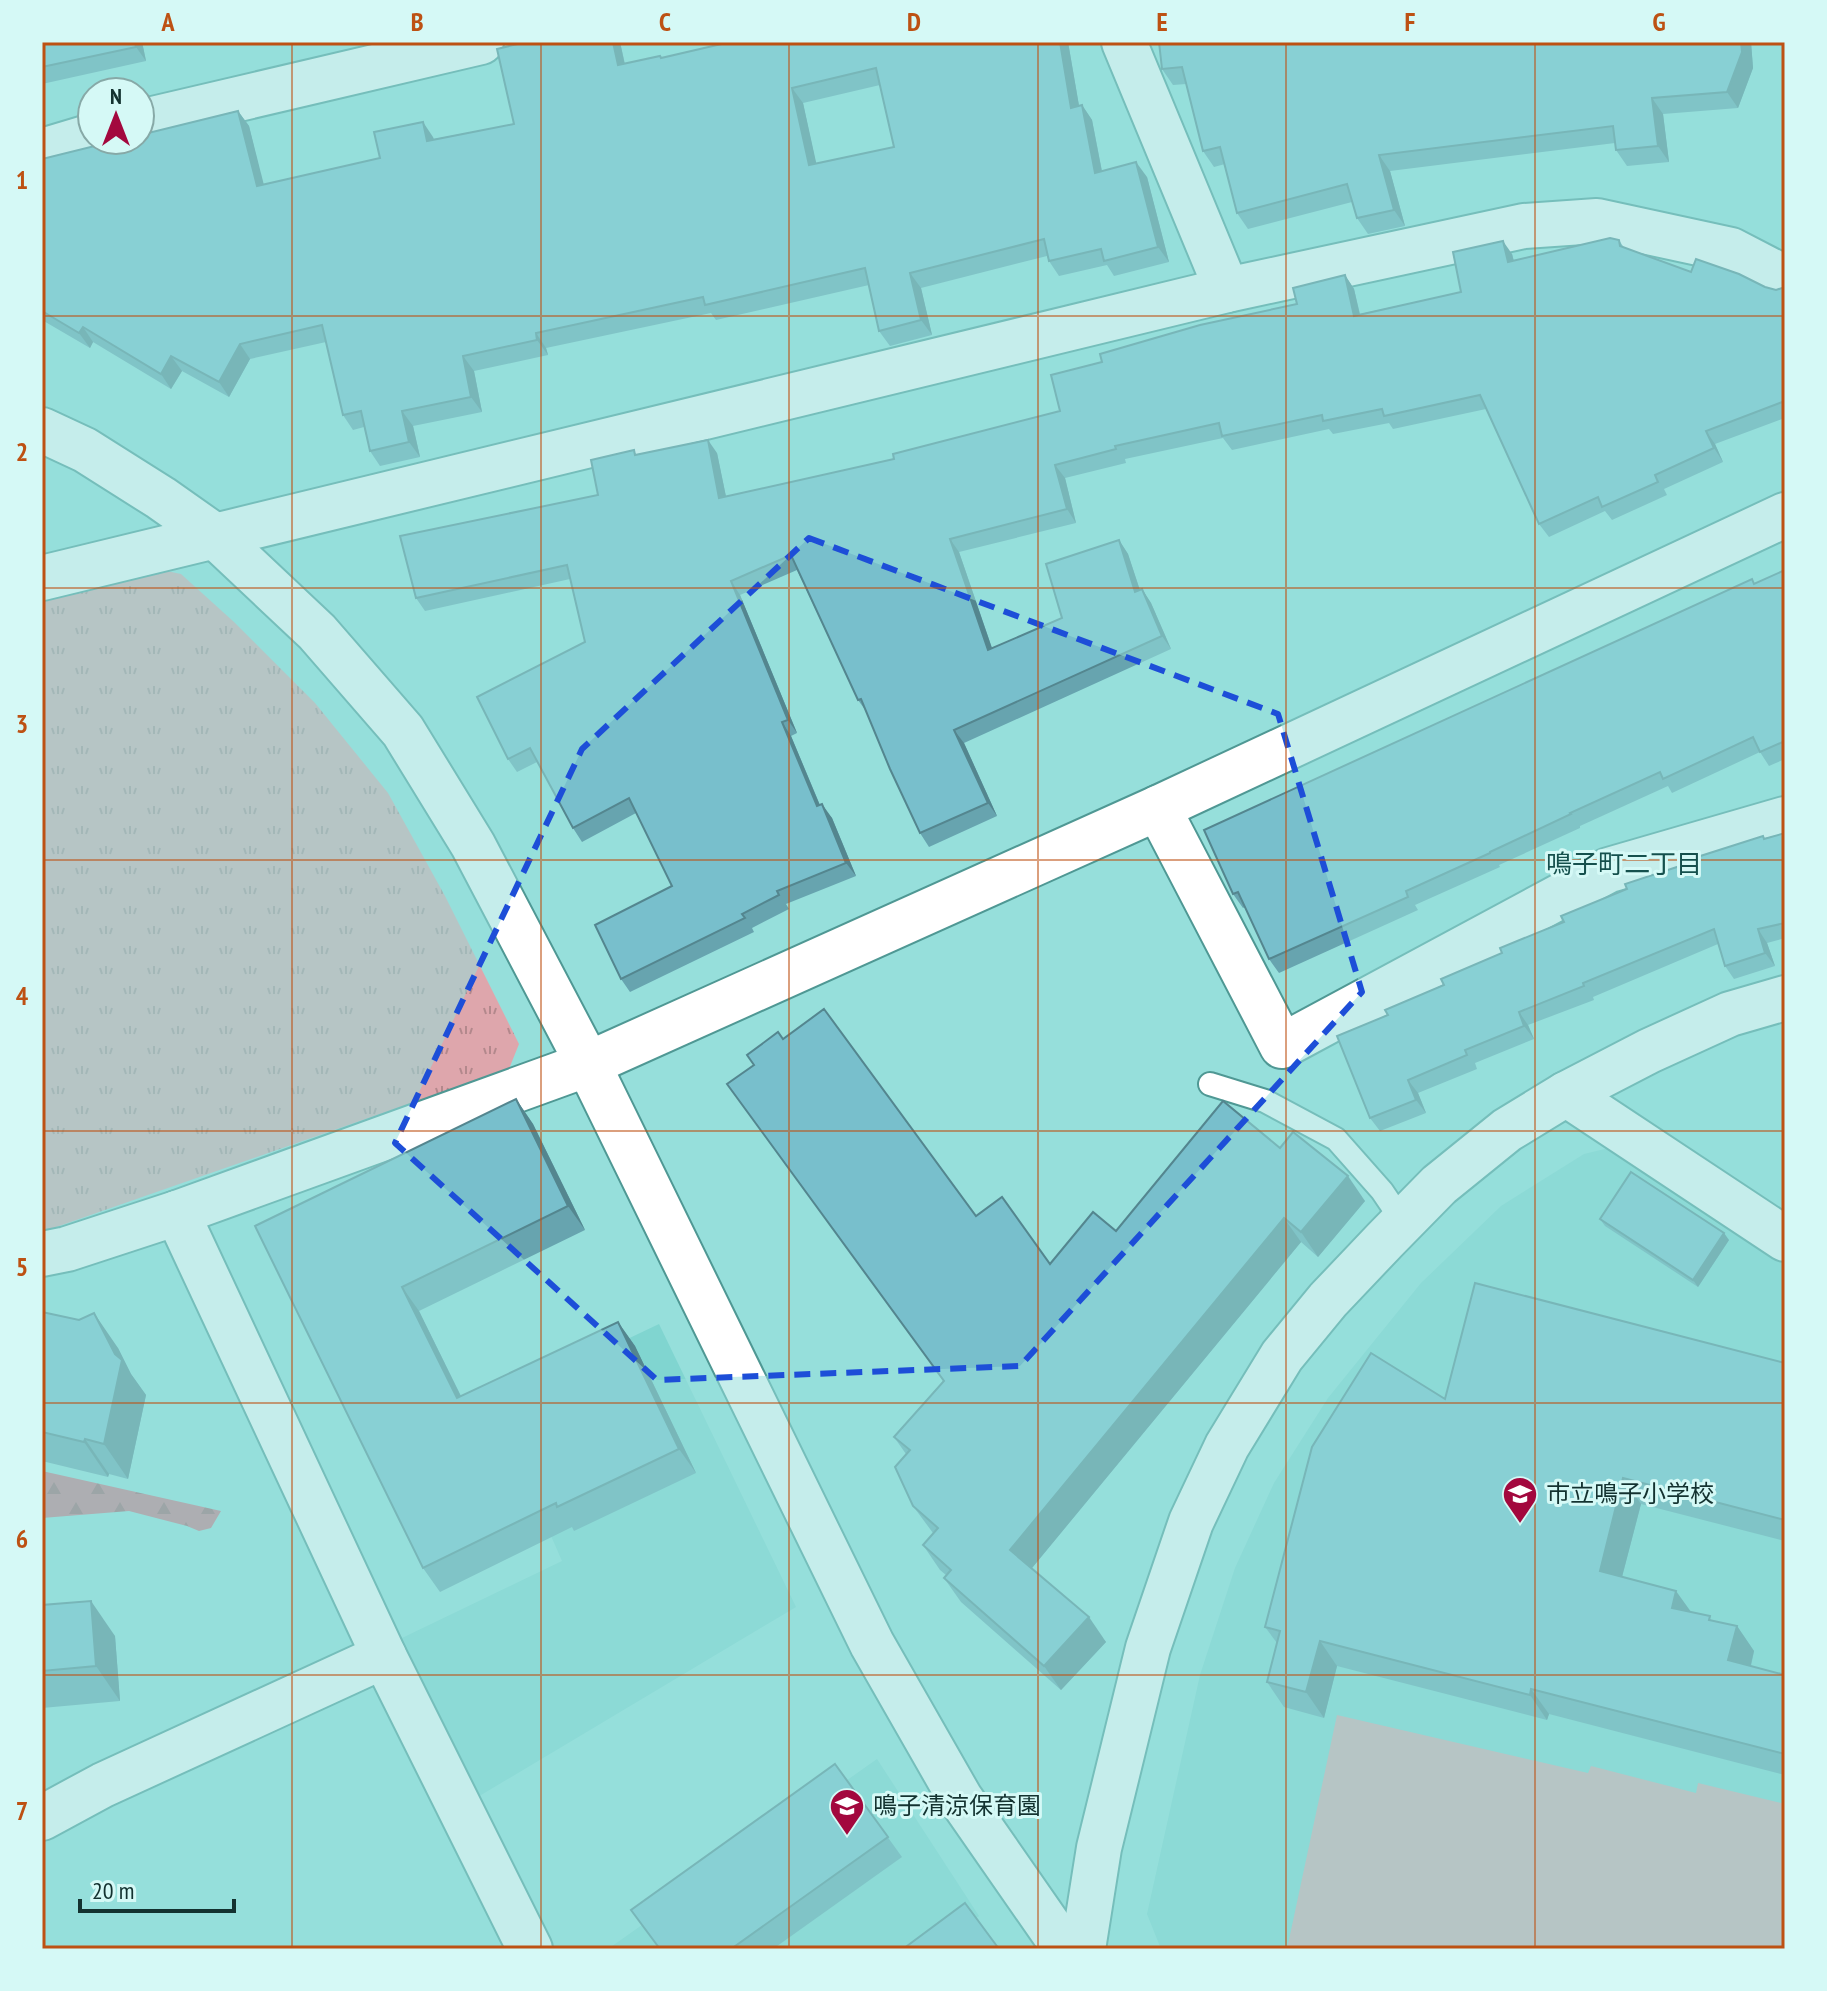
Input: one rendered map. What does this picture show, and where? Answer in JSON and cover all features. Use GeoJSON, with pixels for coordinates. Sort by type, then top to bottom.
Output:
{"type":"FeatureCollection","features":[{"type":"Feature","properties":{"kind":"street"},"geometry":{"type":"LineString","coordinates":[[156,118],[481,42]]}},
{"type":"Feature","properties":{"kind":"street"},"geometry":{"type":"LineString","coordinates":[[1124,42],[1227,290]]}},
{"type":"Feature","properties":{"kind":"street"},"geometry":{"type":"LineString","coordinates":[[42,151],[76,141]]}},
{"type":"Feature","properties":{"kind":"street"},"geometry":{"type":"LineString","coordinates":[[42,578],[1227,290],[1524,226],[1597,221],[1731,250],[1785,278]]}},
{"type":"Feature","properties":{"kind":"street"},"geometry":{"type":"LineString","coordinates":[[42,430],[85,450],[215,536],[317,632],[403,731],[473,845],[588,1064],[872,1644],[960,1798],[1065,1949]]}},
{"type":"Feature","properties":{"kind":"street"},"geometry":{"type":"LineString","coordinates":[[42,1254],[67,1249],[177,1213],[588,1064],[1158,808],[1785,515]]}},
{"type":"Feature","properties":{"kind":"street"},"geometry":{"type":"LineString","coordinates":[[1158,808],[1282,1046],[1609,870],[1785,819]]}},
{"type":"Feature","properties":{"kind":"street"},"geometry":{"type":"LineString","coordinates":[[1083,1949],[1099,1848],[1148,1648],[1191,1522],[1227,1446],[1282,1356],[1328,1300],[1439,1185],[1507,1130],[1566,1094],[1649,1051],[1730,1014],[1785,998]]}},
{"type":"Feature","properties":{"kind":"street"},"geometry":{"type":"LineString","coordinates":[[1566,1094],[1785,1239]]}},
{"type":"Feature","properties":{"kind":"street"},"geometry":{"type":"LineString","coordinates":[[177,1213],[384,1656],[530,1949]]}},
{"type":"Feature","properties":{"kind":"street"},"geometry":{"type":"LineString","coordinates":[[42,1818],[103,1785],[384,1656]]}},
{"type":"Feature","properties":{"kind":"lane"},"geometry":{"type":"LineString","coordinates":[[1210,1084],[1265,1101],[1336,1139],[1382,1191],[1403,1222]]}},
{"type":"Feature","properties":{"kind":"highlighted area"},"geometry":{"type":"Polygon","coordinates":[[[809,538],[1278,714],[1362,992],[1020,1366],[657,1380],[395,1143],[582,749],[809,538]]]}},
{"type":"Feature","properties":{"kind":"shaded area","name":"市立鳴子小学校"},"geometry":{"type":"Polygon","coordinates":[[[1609,1148],[1785,1263],[1785,1949],[1161,1949],[1147,1914],[1200,1675],[1235,1568],[1274,1483],[1328,1398],[1421,1283],[1501,1206],[1584,1154],[1609,1148]]]}},
{"type":"Feature","properties":{"kind":"shaded area"},"geometry":{"type":"Polygon","coordinates":[[[659,1324],[796,1607],[476,1798],[402,1638],[562,1561],[493,1403],[659,1324]]]}},
{"type":"Feature","properties":{"kind":"shaded area","name":"鳴子清涼保育園"},"geometry":{"type":"Polygon","coordinates":[[[877,1759],[979,1916],[935,1949],[608,1949],[877,1759]]]}},
{"type":"Feature","properties":{"kind":"green space"},"geometry":{"type":"Polygon","coordinates":[[[162,570],[181,574],[234,622],[315,703],[388,793],[445,896],[519,1044],[509,1069],[42,1232],[42,599],[162,570]]]}},
{"type":"Feature","properties":{"kind":"green space"},"geometry":{"type":"Polygon","coordinates":[[[42,1471],[221,1511],[211,1528],[199,1531],[129,1511],[42,1518],[42,1471]]]}},
{"type":"Feature","properties":{"kind":"green space"},"geometry":{"type":"Polygon","coordinates":[[[1337,1715],[1588,1773],[1591,1766],[1696,1793],[1698,1783],[1785,1804],[1785,1949],[1287,1949],[1337,1715]]]}},
{"type":"Feature","properties":{"kind":"building"},"geometry":{"type":"Polygon","coordinates":[[[42,42],[135,42],[136,47],[42,67],[42,42]]]}},
{"type":"Feature","properties":{"kind":"building"},"geometry":{"type":"Polygon","coordinates":[[[526,42],[613,42],[618,65],[730,42],[1060,42],[1071,108],[1082,105],[1095,173],[1136,162],[1158,247],[1104,261],[1101,249],[1049,261],[1044,239],[910,273],[921,320],[879,331],[865,268],[705,305],[703,297],[536,333],[537,340],[463,356],[471,397],[402,411],[409,442],[370,451],[361,411],[343,415],[322,325],[240,344],[219,382],[171,356],[161,374],[83,327],[79,333],[42,311],[42,159],[76,151],[76,156],[156,156],[156,131],[238,111],[257,186],[380,158],[374,132],[423,122],[427,141],[514,124],[497,49],[526,42]],[[876,68],[792,88],[809,165],[894,147],[876,68]]]}},
{"type":"Feature","properties":{"kind":"building"},"geometry":{"type":"Polygon","coordinates":[[[1159,42],[1741,42],[1742,52],[1727,92],[1652,98],[1658,146],[1616,150],[1613,126],[1379,155],[1394,210],[1357,218],[1347,184],[1237,213],[1220,147],[1203,151],[1182,67],[1162,69],[1159,42]]]}},
{"type":"Feature","properties":{"kind":"building"},"geometry":{"type":"Polygon","coordinates":[[[1610,238],[1619,240],[1620,246],[1691,272],[1696,259],[1765,287],[1785,289],[1785,401],[1706,431],[1714,448],[1655,475],[1658,482],[1602,507],[1598,497],[1539,524],[1480,395],[1384,416],[1382,409],[1323,421],[1322,415],[1222,436],[1219,423],[1115,446],[1116,449],[1055,465],[1067,509],[950,539],[988,650],[1062,618],[1046,564],[1119,540],[1135,592],[1142,589],[1162,636],[954,730],[988,803],[920,833],[861,699],[858,700],[791,555],[731,581],[788,720],[782,722],[817,806],[822,804],[846,863],[777,891],[779,895],[742,914],[745,918],[621,979],[595,925],[672,886],[629,798],[573,828],[530,748],[508,759],[477,697],[585,642],[567,565],[416,598],[400,536],[598,495],[591,460],[634,450],[635,455],[708,440],[719,498],[894,459],[893,454],[1060,411],[1051,375],[1102,362],[1100,354],[1200,325],[1297,304],[1293,288],[1345,275],[1354,316],[1461,292],[1453,252],[1503,241],[1508,262],[1610,238]]]}},
{"type":"Feature","properties":{"kind":"building"},"geometry":{"type":"Polygon","coordinates":[[[1785,570],[1785,741],[1760,752],[1753,737],[1663,779],[1660,772],[1406,891],[1408,897],[1269,959],[1238,892],[1233,894],[1204,830],[1752,579],[1754,584],[1785,570]]]}},
{"type":"Feature","properties":{"kind":"building"},"geometry":{"type":"Polygon","coordinates":[[[1785,833],[1785,923],[1758,929],[1765,953],[1725,966],[1714,929],[1583,983],[1584,986],[1519,1012],[1524,1026],[1465,1050],[1467,1055],[1408,1080],[1416,1100],[1370,1118],[1337,1036],[1388,1015],[1385,1010],[1444,985],[1441,979],[1502,953],[1500,948],[1564,922],[1561,916],[1627,889],[1625,884],[1763,836],[1764,839],[1785,833]]]}},
{"type":"Feature","properties":{"kind":"building"},"geometry":{"type":"Polygon","coordinates":[[[824,1009],[976,1216],[1002,1197],[1050,1264],[1093,1212],[1116,1231],[1223,1101],[1280,1148],[1293,1132],[1348,1176],[1301,1232],[1284,1218],[1010,1550],[1089,1617],[1044,1666],[944,1578],[951,1570],[923,1545],[938,1528],[913,1506],[895,1467],[910,1450],[894,1437],[944,1381],[727,1084],[754,1065],[747,1055],[778,1032],[783,1039],[824,1009]]]}},
{"type":"Feature","properties":{"kind":"building"},"geometry":{"type":"Polygon","coordinates":[[[516,1099],[568,1206],[402,1287],[457,1398],[618,1322],[679,1449],[557,1507],[556,1503],[423,1568],[255,1226],[516,1099]]]}},
{"type":"Feature","properties":{"kind":"building"},"geometry":{"type":"Polygon","coordinates":[[[1631,1172],[1724,1233],[1693,1280],[1600,1219],[1631,1172]]]}},
{"type":"Feature","properties":{"kind":"building"},"geometry":{"type":"Polygon","coordinates":[[[1475,1283],[1785,1363],[1785,1520],[1623,1478],[1600,1571],[1676,1591],[1672,1608],[1710,1616],[1709,1620],[1737,1626],[1728,1660],[1785,1675],[1785,1754],[1531,1689],[1530,1695],[1320,1641],[1306,1692],[1267,1682],[1280,1631],[1265,1627],[1312,1447],[1371,1353],[1445,1399],[1475,1283]]]}},
{"type":"Feature","properties":{"kind":"building"},"geometry":{"type":"Polygon","coordinates":[[[42,1312],[79,1320],[94,1313],[115,1354],[122,1360],[104,1444],[42,1432],[42,1312]]]}},
{"type":"Feature","properties":{"kind":"building"},"geometry":{"type":"Polygon","coordinates":[[[91,1601],[96,1666],[42,1671],[42,1605],[91,1601]]]}},
{"type":"Feature","properties":{"kind":"building"},"geometry":{"type":"Polygon","coordinates":[[[835,1764],[888,1837],[731,1949],[660,1949],[631,1910],[835,1764]]]}},
{"type":"Feature","properties":{"kind":"building"},"geometry":{"type":"Polygon","coordinates":[[[965,1903],[999,1949],[903,1949],[965,1903]]]}},
{"type":"Feature","properties":{"kind":"place","name":"市立鳴子小学校"},"geometry":{"type":"Point","coordinates":[1520,1525]}},
{"type":"Feature","properties":{"kind":"place","name":"鳴子清涼保育園"},"geometry":{"type":"Point","coordinates":[847,1837]}},
{"type":"Feature","properties":{"kind":"district","name":"鳴子町二丁目"},"geometry":{"type":"Point","coordinates":[1624,864]}}]}
